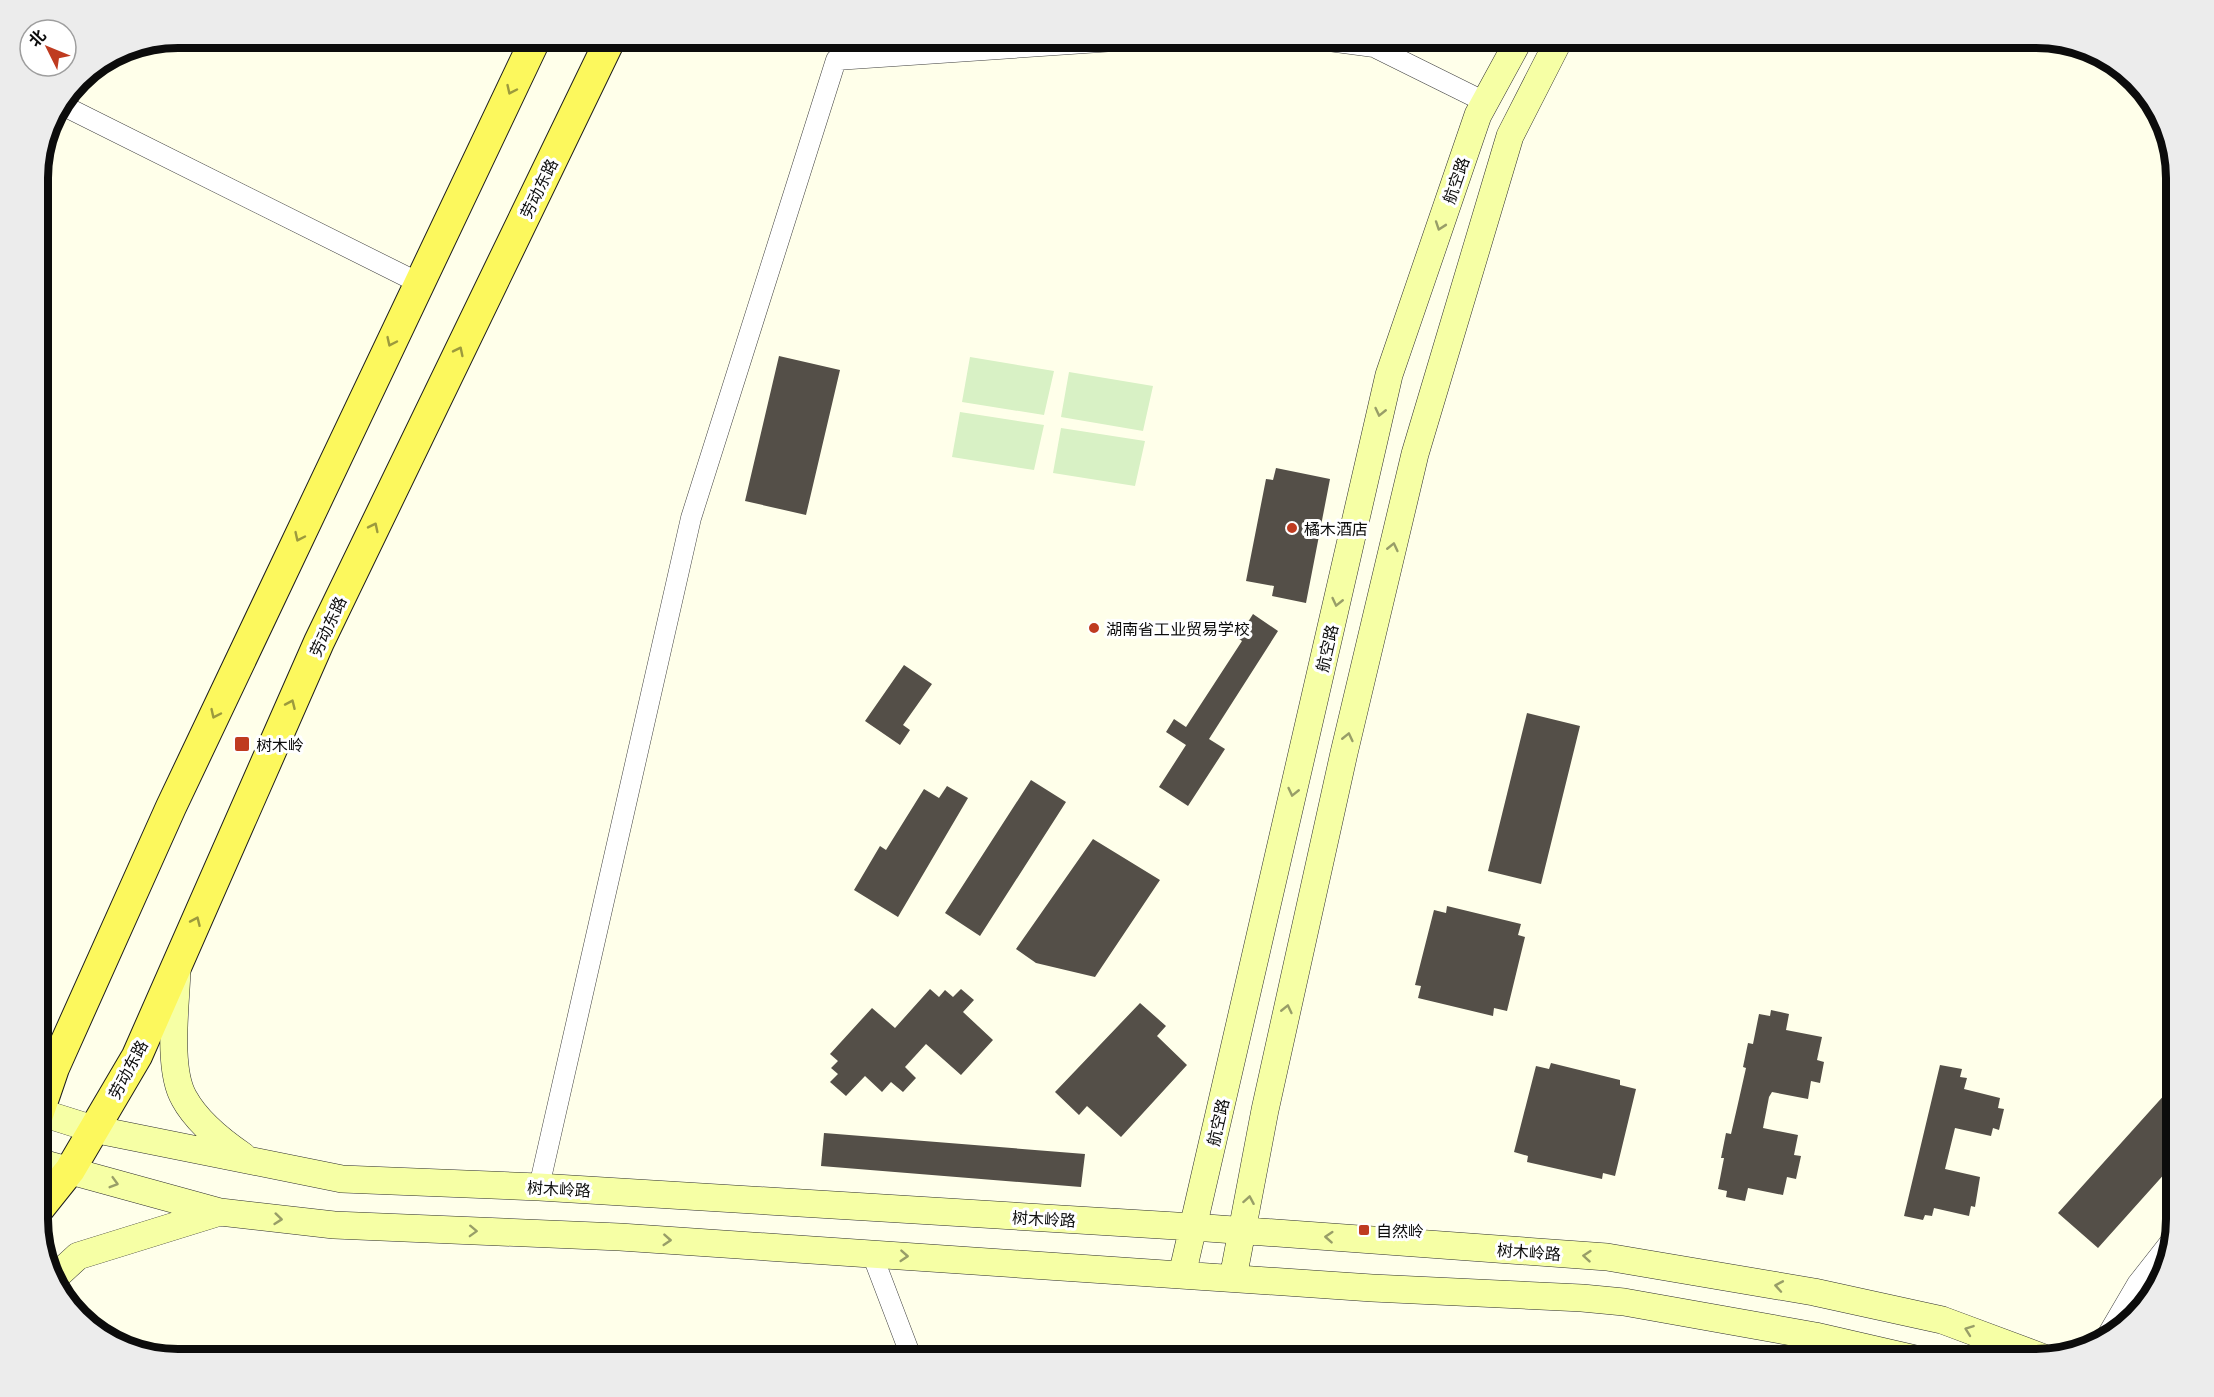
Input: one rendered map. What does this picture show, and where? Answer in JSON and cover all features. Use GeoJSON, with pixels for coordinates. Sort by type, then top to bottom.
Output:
{"type":"FeatureCollection","features":[{"type":"Feature","properties":{"kind":"main road"},"geometry":{"type":"LineString","coordinates":[[48,1074],[171,807],[531,48]]}},
{"type":"Feature","properties":{"kind":"main road","name":"劳动东路"},"geometry":{"type":"LineString","coordinates":[[48,1198],[70,1170],[136,1056],[319,642],[606,48]]}},
{"type":"Feature","properties":{"kind":"main road","name":"航空路"},"geometry":{"type":"LineString","coordinates":[[1182,1275],[1389,375],[1481,108],[1514,48]]}},
{"type":"Feature","properties":{"kind":"main road"},"geometry":{"type":"LineString","coordinates":[[1233,1278],[1270,1087],[1344,753],[1415,454],[1509,136],[1555,48]]}},
{"type":"Feature","properties":{"kind":"main road"},"geometry":{"type":"LineString","coordinates":[[1481,108],[1509,136]]}},
{"type":"Feature","properties":{"kind":"main road"},"geometry":{"type":"LineString","coordinates":[[177,963],[174,1055],[183,1098],[217,1139],[254,1163]]}},
{"type":"Feature","properties":{"kind":"main road","name":"树木岭路"},"geometry":{"type":"LineString","coordinates":[[48,1094],[93,1129],[342,1179],[539,1187],[1193,1227],[1607,1257],[1814,1292],[1942,1320],[2019,1349]]}},
{"type":"Feature","properties":{"kind":"main road"},"geometry":{"type":"LineString","coordinates":[[48,1164],[220,1212],[334,1225],[620,1237],[1372,1288],[1545,1295],[1624,1302],[1815,1336],[1872,1349]]}},
{"type":"Feature","properties":{"kind":"main road"},"geometry":{"type":"LineString","coordinates":[[60,1273],[78,1256],[220,1212]]}},
{"type":"Feature","properties":{"kind":"street"},"geometry":{"type":"LineString","coordinates":[[539,1187],[691,518],[836,60],[1012,48]]}},
{"type":"Feature","properties":{"kind":"street"},"geometry":{"type":"LineString","coordinates":[[1376,48],[1481,108]]}},
{"type":"Feature","properties":{"kind":"street"},"geometry":{"type":"LineString","coordinates":[[69,108],[420,283]]}},
{"type":"Feature","properties":{"kind":"street"},"geometry":{"type":"LineString","coordinates":[[2114,1323],[2136,1284],[2162,1252]]}},
{"type":"Feature","properties":{"kind":"street"},"geometry":{"type":"LineString","coordinates":[[872,1254],[908,1349]]}},
{"type":"Feature","properties":{"kind":"green space"},"geometry":{"type":"Polygon","coordinates":[[[970,357],[1054,371],[1044,415],[962,402],[970,357]]]}},
{"type":"Feature","properties":{"kind":"green space"},"geometry":{"type":"Polygon","coordinates":[[[1069,372],[1153,386],[1143,431],[1061,417],[1069,372]]]}},
{"type":"Feature","properties":{"kind":"green space"},"geometry":{"type":"Polygon","coordinates":[[[960,412],[1044,425],[1034,470],[952,457],[960,412]]]}},
{"type":"Feature","properties":{"kind":"green space"},"geometry":{"type":"Polygon","coordinates":[[[1061,428],[1145,441],[1135,486],[1053,473],[1061,428]]]}},
{"type":"Feature","properties":{"kind":"building"},"geometry":{"type":"Polygon","coordinates":[[[779,356],[840,370],[806,515],[745,501],[779,356]]]}},
{"type":"Feature","properties":{"kind":"building"},"geometry":{"type":"Polygon","coordinates":[[[1276,468],[1330,479],[1306,603],[1272,596],[1274,586],[1246,581],[1266,479],[1273,480],[1276,468]]]}},
{"type":"Feature","properties":{"kind":"building"},"geometry":{"type":"Polygon","coordinates":[[[1253,614],[1278,631],[1209,739],[1225,749],[1188,806],[1159,787],[1186,745],[1166,732],[1174,719],[1186,727],[1242,641],[1238,638],[1253,614]]]}},
{"type":"Feature","properties":{"kind":"building"},"geometry":{"type":"Polygon","coordinates":[[[904,665],[932,684],[903,725],[910,730],[900,745],[865,721],[904,665]]]}},
{"type":"Feature","properties":{"kind":"building"},"geometry":{"type":"Polygon","coordinates":[[[1527,713],[1580,726],[1541,884],[1488,871],[1527,713]]]}},
{"type":"Feature","properties":{"kind":"building"},"geometry":{"type":"Polygon","coordinates":[[[1031,780],[1066,802],[980,936],[945,913],[1031,780]]]}},
{"type":"Feature","properties":{"kind":"building"},"geometry":{"type":"Polygon","coordinates":[[[947,786],[968,798],[898,917],[854,890],[880,846],[886,850],[924,789],[939,798],[947,786]]]}},
{"type":"Feature","properties":{"kind":"building"},"geometry":{"type":"Polygon","coordinates":[[[1093,839],[1160,880],[1095,977],[1036,963],[1016,949],[1093,839]]]}},
{"type":"Feature","properties":{"kind":"building"},"geometry":{"type":"Polygon","coordinates":[[[1447,906],[1521,924],[1518,935],[1525,937],[1507,1011],[1494,1008],[1493,1016],[1418,998],[1421,986],[1415,985],[1434,910],[1446,913],[1447,906]]]}},
{"type":"Feature","properties":{"kind":"building"},"geometry":{"type":"Polygon","coordinates":[[[930,989],[939,997],[945,990],[953,997],[961,989],[974,1000],[963,1012],[993,1040],[961,1075],[926,1044],[905,1067],[916,1078],[903,1092],[891,1082],[882,1092],[865,1076],[846,1096],[830,1082],[838,1074],[831,1068],[838,1061],[830,1054],[872,1008],[895,1028],[930,989]]]}},
{"type":"Feature","properties":{"kind":"building"},"geometry":{"type":"Polygon","coordinates":[[[1140,1003],[1166,1026],[1157,1036],[1187,1065],[1121,1137],[1087,1106],[1079,1115],[1055,1092],[1140,1003]]]}},
{"type":"Feature","properties":{"kind":"building"},"geometry":{"type":"Polygon","coordinates":[[[1771,1010],[1789,1014],[1786,1030],[1822,1037],[1817,1060],[1824,1062],[1820,1083],[1811,1081],[1808,1099],[1772,1092],[1769,1097],[1763,1128],[1798,1135],[1794,1155],[1801,1156],[1796,1179],[1787,1177],[1783,1195],[1748,1188],[1745,1201],[1726,1197],[1727,1191],[1718,1189],[1724,1158],[1721,1158],[1726,1133],[1731,1134],[1746,1068],[1743,1067],[1748,1043],[1753,1044],[1759,1014],[1770,1016],[1771,1010]]]}},
{"type":"Feature","properties":{"kind":"building"},"geometry":{"type":"Polygon","coordinates":[[[1551,1063],[1620,1080],[1620,1085],[1636,1089],[1615,1176],[1603,1173],[1602,1179],[1527,1162],[1528,1156],[1514,1152],[1536,1066],[1549,1069],[1551,1063]]]}},
{"type":"Feature","properties":{"kind":"building"},"geometry":{"type":"Polygon","coordinates":[[[1940,1065],[1962,1069],[1960,1077],[1967,1078],[1964,1089],[2000,1098],[1998,1108],[2004,1109],[1999,1130],[1993,1128],[1991,1136],[1955,1128],[1945,1169],[1980,1177],[1975,1207],[1971,1206],[1969,1216],[1934,1208],[1932,1216],[1925,1215],[1923,1220],[1904,1216],[1940,1065]]]}},
{"type":"Feature","properties":{"kind":"building"},"geometry":{"type":"Polygon","coordinates":[[[2166,1093],[2166,1172],[2098,1248],[2058,1213],[2166,1093]]]}},
{"type":"Feature","properties":{"kind":"building"},"geometry":{"type":"Polygon","coordinates":[[[824,1133],[1085,1154],[1081,1187],[821,1166],[824,1133]]]}},
{"type":"Feature","properties":{"kind":"place","name":"橘木酒店"},"geometry":{"type":"Point","coordinates":[1292,528]}},
{"type":"Feature","properties":{"kind":"place","name":"湖南省工业贸易学校"},"geometry":{"type":"Point","coordinates":[1094,628]}},
{"type":"Feature","properties":{"kind":"place","name":"树木岭"},"geometry":{"type":"Point","coordinates":[242,744]}},
{"type":"Feature","properties":{"kind":"place","name":"自然岭"},"geometry":{"type":"Point","coordinates":[1364,1230]}}]}
